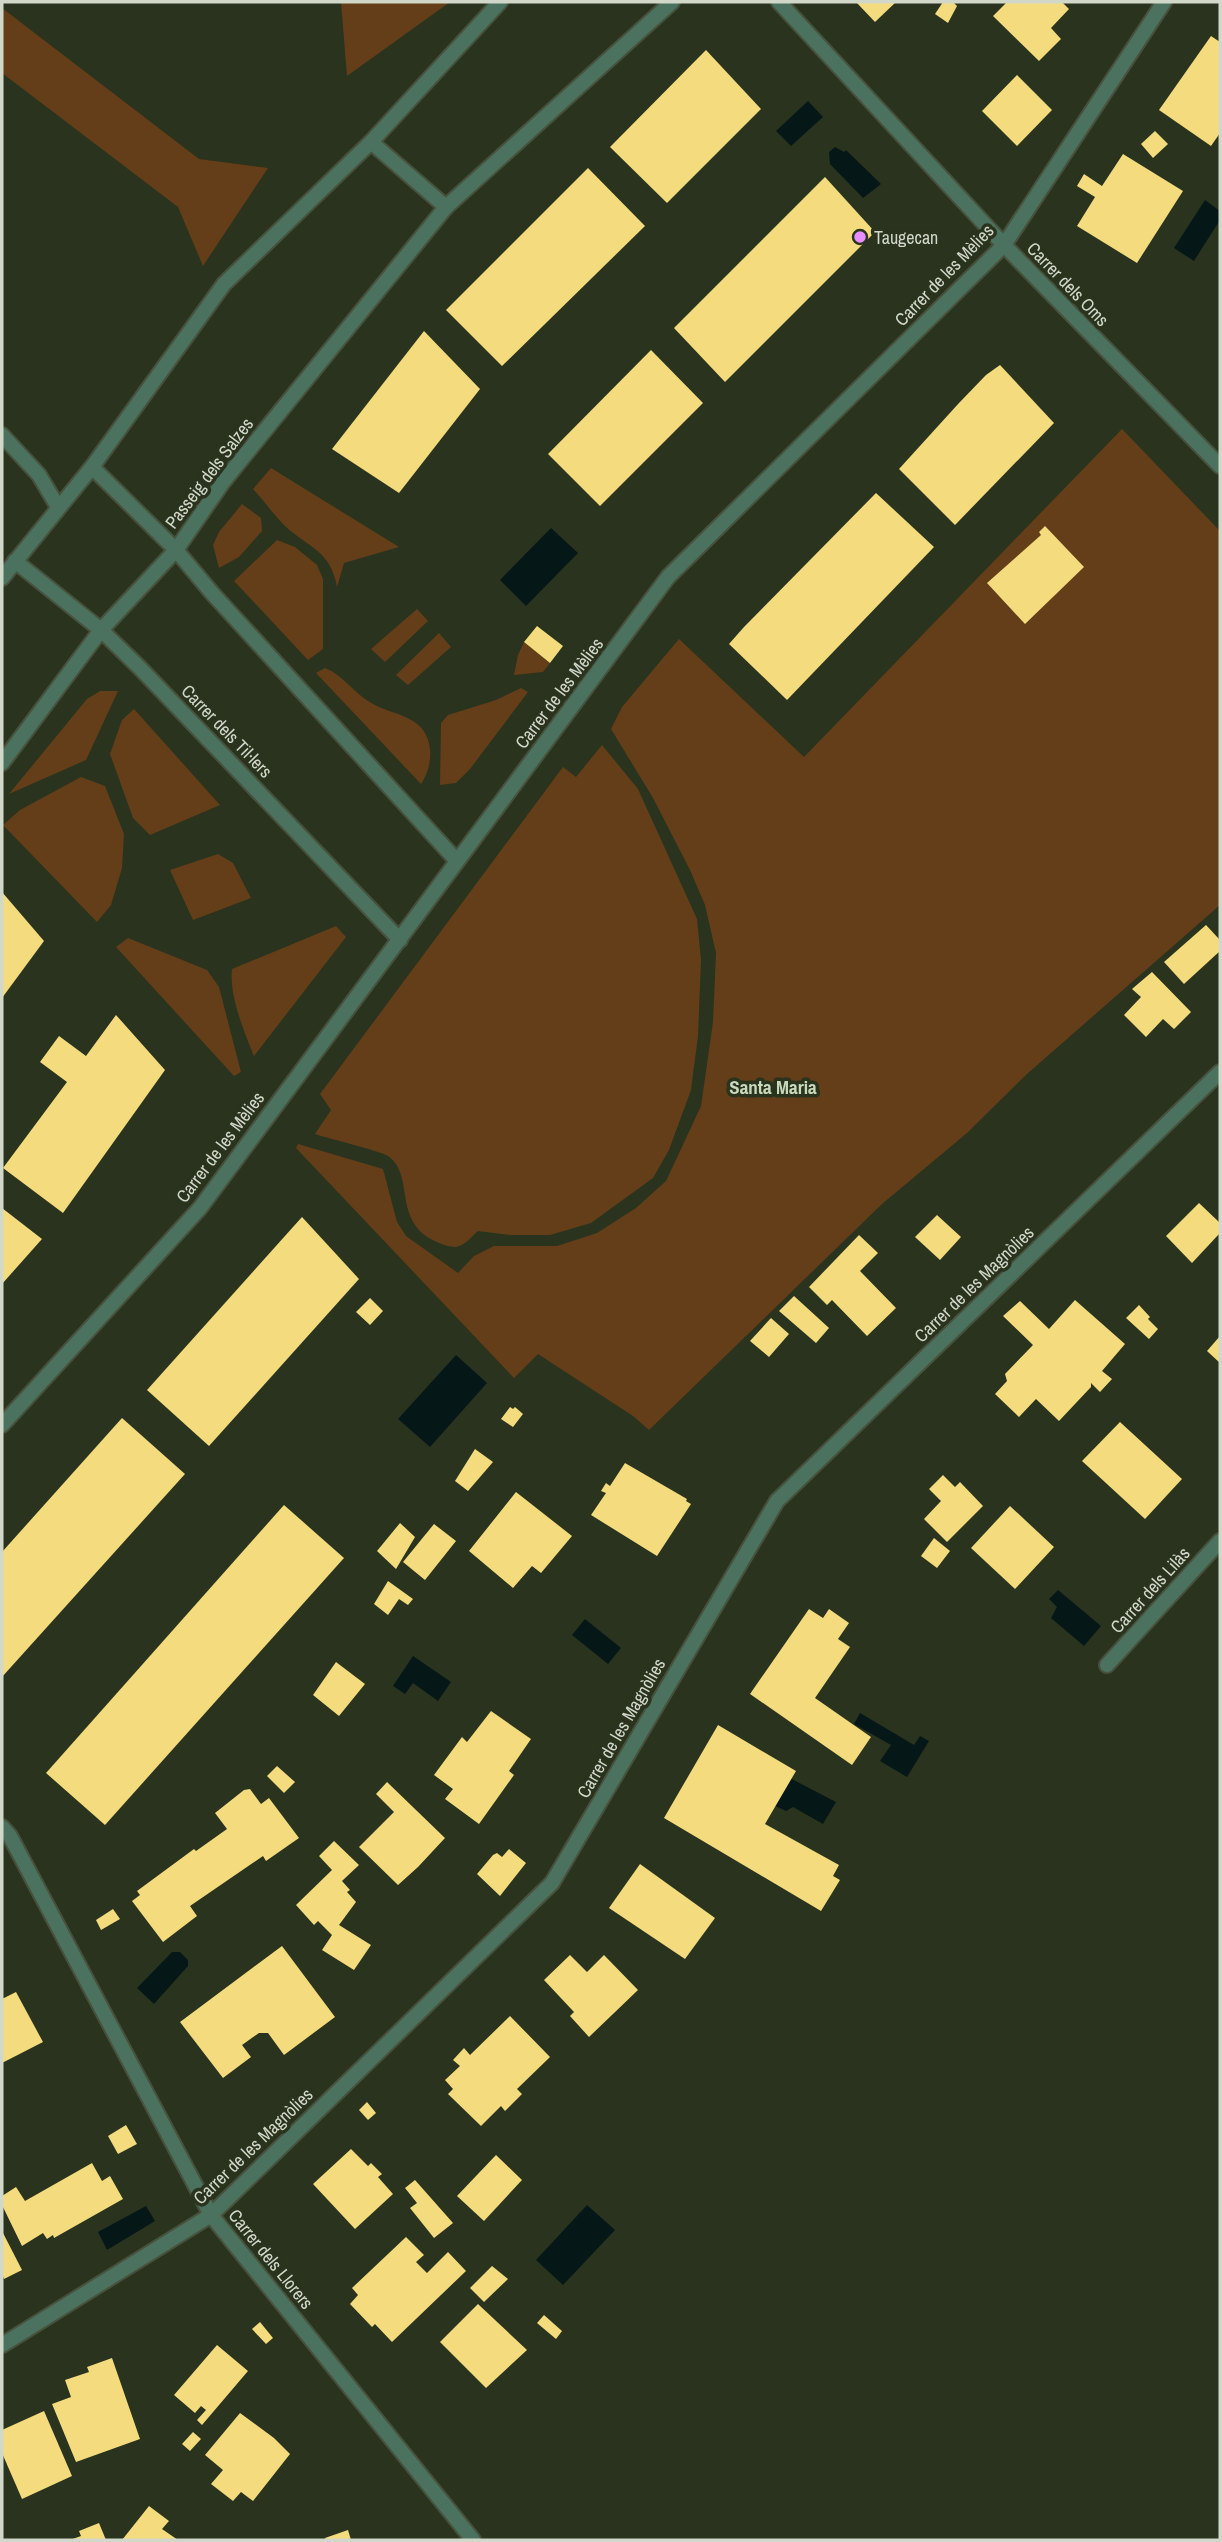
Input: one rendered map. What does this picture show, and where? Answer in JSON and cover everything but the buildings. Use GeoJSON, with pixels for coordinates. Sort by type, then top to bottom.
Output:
{"type":"FeatureCollection","features":[{"type":"Feature","properties":{"kind":"street"},"geometry":{"type":"LineString","coordinates":[[2,578],[92,467],[223,284],[371,142],[500,2]]}},
{"type":"Feature","properties":{"kind":"street","name":"Passeig dels Salzes"},"geometry":{"type":"LineString","coordinates":[[2,762],[101,631],[176,550],[223,482],[446,207],[672,2]]}},
{"type":"Feature","properties":{"kind":"street","name":"Carrer dels Oms"},"geometry":{"type":"LineString","coordinates":[[779,2],[1003,245],[1220,466]]}},
{"type":"Feature","properties":{"kind":"street","name":"Carrer de les Mèlies"},"geometry":{"type":"LineString","coordinates":[[2,1425],[200,1208],[668,577],[1003,245],[1164,2]]}},
{"type":"Feature","properties":{"kind":"street"},"geometry":{"type":"LineString","coordinates":[[371,142],[446,207]]}},
{"type":"Feature","properties":{"kind":"street"},"geometry":{"type":"LineString","coordinates":[[2,435],[39,475],[58,507]]}},
{"type":"Feature","properties":{"kind":"street"},"geometry":{"type":"LineString","coordinates":[[92,467],[176,550],[221,603],[457,861]]}},
{"type":"Feature","properties":{"kind":"street","name":"Carrer dels Til·lers"},"geometry":{"type":"LineString","coordinates":[[15,561],[101,631],[149,677],[400,940]]}},
{"type":"Feature","properties":{"kind":"street","name":"Carrer de les Magnòlies"},"geometry":{"type":"LineString","coordinates":[[2,2345],[211,2215],[552,1883],[777,1501],[1220,1072]]}},
{"type":"Feature","properties":{"kind":"street","name":"Carrer dels Lilàs"},"geometry":{"type":"LineString","coordinates":[[1107,1665],[1220,1541]]}},
{"type":"Feature","properties":{"kind":"street","name":"Carrer dels Llorers"},"geometry":{"type":"LineString","coordinates":[[2,1827],[16,1848],[211,2215],[473,2540]]}},
{"type":"Feature","properties":{"kind":"shaded area"},"geometry":{"type":"Polygon","coordinates":[[[341,2],[450,2],[347,76],[341,2]]]}},
{"type":"Feature","properties":{"kind":"shaded area"},"geometry":{"type":"Polygon","coordinates":[[[2,8],[199,159],[268,168],[203,266],[178,207],[2,73],[2,8]]]}},
{"type":"Feature","properties":{"kind":"shaded area"},"geometry":{"type":"Polygon","coordinates":[[[808,101],[823,117],[791,146],[776,131],[808,101]]]}},
{"type":"Feature","properties":{"kind":"shaded area"},"geometry":{"type":"Polygon","coordinates":[[[835,147],[844,152],[846,150],[881,184],[863,198],[830,164],[829,152],[835,147]]]}},
{"type":"Feature","properties":{"kind":"shaded area"},"geometry":{"type":"Polygon","coordinates":[[[1205,200],[1220,211],[1220,220],[1194,261],[1174,248],[1205,200]]]}},
{"type":"Feature","properties":{"kind":"shaded area"},"geometry":{"type":"Polygon","coordinates":[[[1122,429],[1220,531],[1220,905],[1027,1074],[967,1133],[882,1204],[649,1430],[633,1416],[538,1354],[514,1378],[296,1148],[298,1144],[383,1169],[397,1222],[406,1236],[458,1273],[474,1256],[494,1246],[557,1246],[597,1233],[636,1208],[666,1181],[701,1106],[713,1022],[716,953],[705,905],[690,870],[653,798],[611,729],[622,707],[679,639],[804,757],[1122,429]]]}},
{"type":"Feature","properties":{"kind":"shaded area"},"geometry":{"type":"Polygon","coordinates":[[[271,468],[399,547],[344,563],[337,587],[330,565],[318,551],[285,526],[253,489],[271,468]]]}},
{"type":"Feature","properties":{"kind":"shaded area"},"geometry":{"type":"Polygon","coordinates":[[[242,504],[261,518],[262,531],[239,557],[219,568],[213,545],[219,532],[242,504]]]}},
{"type":"Feature","properties":{"kind":"shaded area"},"geometry":{"type":"Polygon","coordinates":[[[551,528],[578,553],[526,606],[500,580],[551,528]]]}},
{"type":"Feature","properties":{"kind":"shaded area"},"geometry":{"type":"Polygon","coordinates":[[[277,540],[295,547],[317,565],[323,579],[323,649],[308,660],[234,581],[277,540]]]}},
{"type":"Feature","properties":{"kind":"shaded area"},"geometry":{"type":"Polygon","coordinates":[[[417,609],[428,621],[385,662],[371,649],[417,609]]]}},
{"type":"Feature","properties":{"kind":"shaded area"},"geometry":{"type":"Polygon","coordinates":[[[439,633],[451,647],[408,685],[396,675],[439,633]]]}},
{"type":"Feature","properties":{"kind":"shaded area"},"geometry":{"type":"Polygon","coordinates":[[[524,642],[550,663],[543,672],[514,675],[524,642]]]}},
{"type":"Feature","properties":{"kind":"shaded area"},"geometry":{"type":"Polygon","coordinates":[[[325,668],[373,704],[408,718],[420,727],[429,742],[430,750],[428,768],[421,784],[316,673],[325,668]]]}},
{"type":"Feature","properties":{"kind":"shaded area"},"geometry":{"type":"Polygon","coordinates":[[[521,688],[528,692],[470,769],[456,783],[440,785],[441,723],[448,715],[496,700],[521,688]]]}},
{"type":"Feature","properties":{"kind":"shaded area"},"geometry":{"type":"Polygon","coordinates":[[[100,691],[118,691],[86,760],[9,794],[87,699],[100,691]]]}},
{"type":"Feature","properties":{"kind":"shaded area"},"geometry":{"type":"Polygon","coordinates":[[[134,709],[220,805],[150,835],[133,818],[110,754],[122,720],[134,709]]]}},
{"type":"Feature","properties":{"kind":"shaded area"},"geometry":{"type":"Polygon","coordinates":[[[602,745],[638,789],[697,919],[701,960],[698,1036],[691,1090],[669,1150],[653,1178],[591,1223],[550,1235],[510,1235],[478,1231],[460,1246],[450,1247],[423,1233],[414,1223],[401,1175],[388,1156],[315,1134],[331,1110],[320,1094],[563,767],[576,777],[602,745]]]}},
{"type":"Feature","properties":{"kind":"shaded area"},"geometry":{"type":"Polygon","coordinates":[[[81,777],[105,786],[124,834],[122,868],[111,905],[97,922],[3,825],[20,810],[81,777]]]}},
{"type":"Feature","properties":{"kind":"shaded area"},"geometry":{"type":"Polygon","coordinates":[[[218,854],[233,863],[251,898],[193,920],[170,870],[218,854]]]}},
{"type":"Feature","properties":{"kind":"shaded area"},"geometry":{"type":"Polygon","coordinates":[[[336,926],[346,937],[254,1056],[235,1002],[232,969],[336,926]]]}},
{"type":"Feature","properties":{"kind":"shaded area"},"geometry":{"type":"Polygon","coordinates":[[[128,938],[207,970],[219,987],[241,1072],[234,1076],[116,947],[128,938]]]}},
{"type":"Feature","properties":{"kind":"shaded area"},"geometry":{"type":"Polygon","coordinates":[[[456,1355],[487,1383],[430,1447],[398,1419],[456,1355]]]}},
{"type":"Feature","properties":{"kind":"shaded area"},"geometry":{"type":"Polygon","coordinates":[[[1058,1590],[1101,1626],[1084,1646],[1051,1618],[1057,1607],[1049,1599],[1058,1590]]]}},
{"type":"Feature","properties":{"kind":"shaded area"},"geometry":{"type":"Polygon","coordinates":[[[585,1619],[621,1648],[608,1664],[572,1635],[585,1619]]]}},
{"type":"Feature","properties":{"kind":"shaded area"},"geometry":{"type":"Polygon","coordinates":[[[413,1656],[451,1682],[438,1701],[413,1683],[405,1694],[393,1686],[413,1656]]]}},
{"type":"Feature","properties":{"kind":"shaded area"},"geometry":{"type":"Polygon","coordinates":[[[860,1713],[914,1745],[920,1736],[929,1741],[907,1777],[880,1761],[891,1745],[854,1724],[860,1713]]]}},
{"type":"Feature","properties":{"kind":"shaded area"},"geometry":{"type":"Polygon","coordinates":[[[784,1775],[836,1802],[823,1824],[793,1807],[786,1811],[771,1804],[784,1775]]]}},
{"type":"Feature","properties":{"kind":"shaded area"},"geometry":{"type":"Polygon","coordinates":[[[172,1952],[180,1952],[188,1960],[188,1966],[154,2004],[137,1988],[172,1952]]]}},
{"type":"Feature","properties":{"kind":"shaded area"},"geometry":{"type":"Polygon","coordinates":[[[587,2205],[615,2230],[563,2285],[536,2260],[587,2205]]]}},
{"type":"Feature","properties":{"kind":"shaded area"},"geometry":{"type":"Polygon","coordinates":[[[146,2206],[155,2221],[107,2250],[98,2232],[146,2206]]]}},
{"type":"Feature","properties":{"kind":"place","name":"Taugecan"},"geometry":{"type":"Point","coordinates":[860,237]}},
{"type":"Feature","properties":{"kind":"district","name":"Santa Maria"},"geometry":{"type":"Point","coordinates":[773,1087]}}]}
